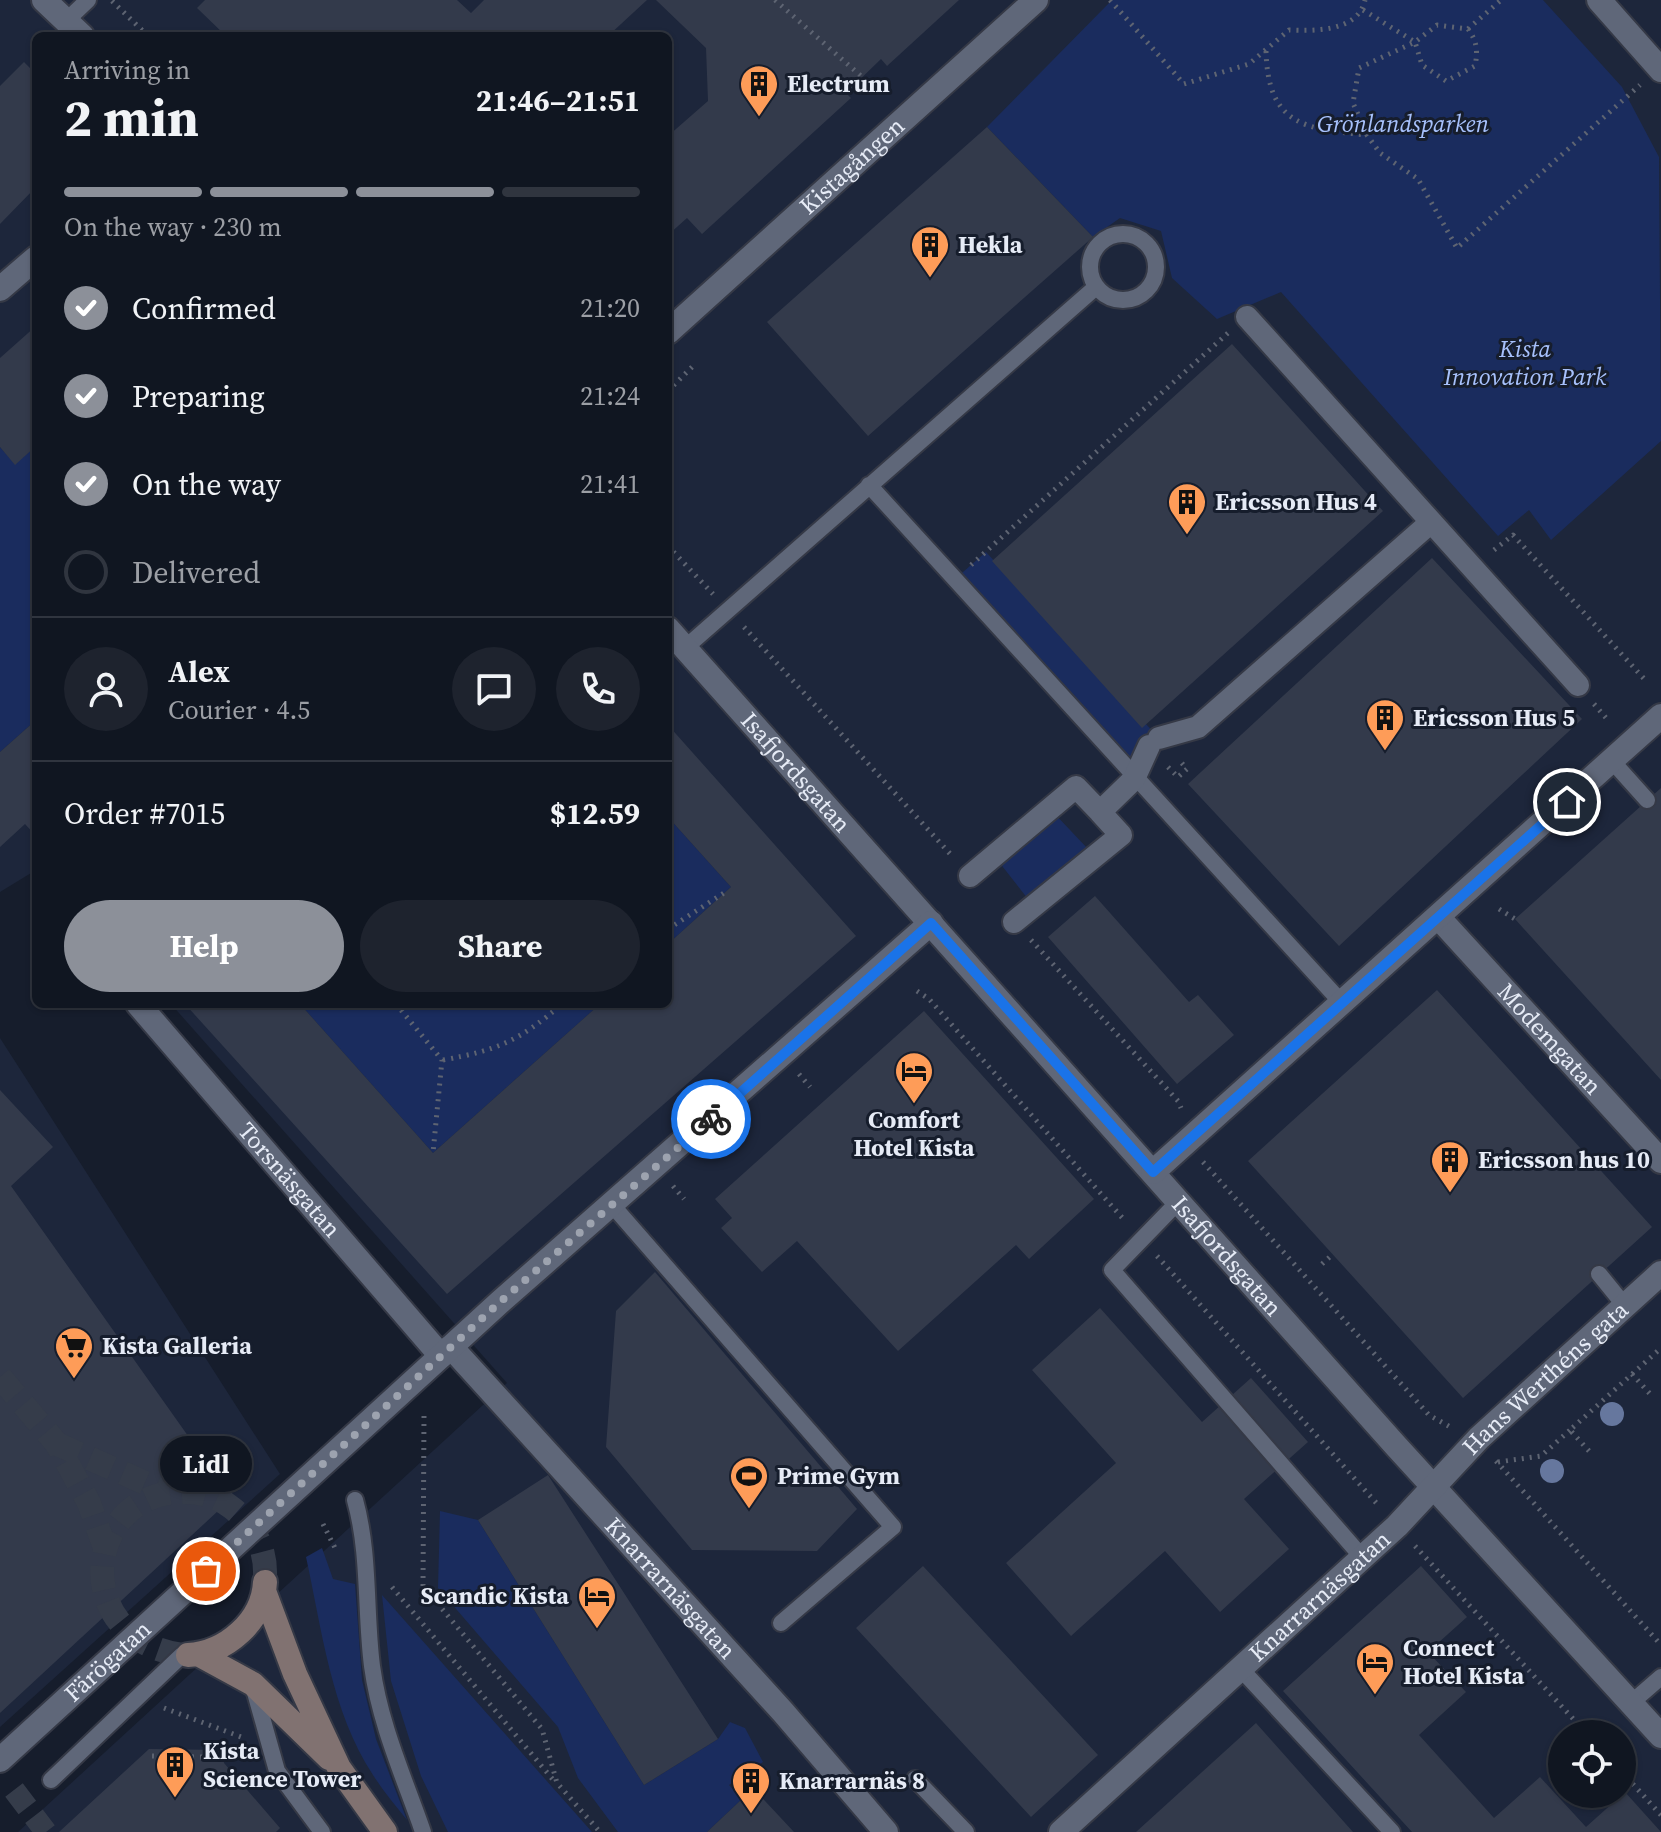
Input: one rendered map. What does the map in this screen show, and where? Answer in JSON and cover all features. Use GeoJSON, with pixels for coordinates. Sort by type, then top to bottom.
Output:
{"type":"FeatureCollection","features":[{"type":"Feature","properties":{"kind":"main road"},"geometry":{"type":"LineString","coordinates":[[190,1655],[225,1645],[247,1627],[265,1584],[295,1674],[339,1768]]}},
{"type":"Feature","properties":{"kind":"main road"},"geometry":{"type":"LineString","coordinates":[[190,1655],[253,1684],[339,1768],[385,1832]]}},
{"type":"Feature","properties":{"kind":"street"},"geometry":{"type":"LineString","coordinates":[[44,0],[74,29]]}},
{"type":"Feature","properties":{"kind":"street","name":"Kistagången"},"geometry":{"type":"LineString","coordinates":[[672,328],[1036,0]]}},
{"type":"Feature","properties":{"kind":"street"},"geometry":{"type":"LineString","coordinates":[[1599,0],[1661,70]]}},
{"type":"Feature","properties":{"kind":"street"},"geometry":{"type":"LineString","coordinates":[[0,289],[32,261]]}},
{"type":"Feature","properties":{"kind":"street"},"geometry":{"type":"LineString","coordinates":[[1247,317],[1578,685]]}},
{"type":"Feature","properties":{"kind":"street"},"geometry":{"type":"LineString","coordinates":[[1100,812],[1134,779],[1154,742],[1198,727],[1430,523]]}},
{"type":"Feature","properties":{"kind":"street","name":"Isafjordsgatan"},"geometry":{"type":"LineString","coordinates":[[672,633],[1434,1488],[1661,1736]]}},
{"type":"Feature","properties":{"kind":"street"},"geometry":{"type":"LineString","coordinates":[[1153,1172],[1661,716]]}},
{"type":"Feature","properties":{"kind":"street"},"geometry":{"type":"LineString","coordinates":[[970,876],[1076,787],[1100,812],[1121,835],[1014,922]]}},
{"type":"Feature","properties":{"kind":"street","name":"Modemgatan"},"geometry":{"type":"LineString","coordinates":[[1439,918],[1661,1161]]}},
{"type":"Feature","properties":{"kind":"street","name":"Färögatan"},"geometry":{"type":"LineString","coordinates":[[0,1760],[446,1352],[931,923]]}},
{"type":"Feature","properties":{"kind":"street","name":"Torsnäsgatan"},"geometry":{"type":"LineString","coordinates":[[142,1008],[446,1352]]}},
{"type":"Feature","properties":{"kind":"street","name":"Hans Werthéns gata"},"geometry":{"type":"LineString","coordinates":[[1434,1488],[1479,1438],[1661,1273]]}},
{"type":"Feature","properties":{"kind":"street","name":"Knarrarnäsgatan"},"geometry":{"type":"LineString","coordinates":[[446,1352],[783,1712],[886,1832]]}},
{"type":"Feature","properties":{"kind":"street","name":"Knarrarnäsgatan"},"geometry":{"type":"LineString","coordinates":[[1061,1832],[1397,1526],[1434,1488]]}},
{"type":"Feature","properties":{"kind":"lane"},"geometry":{"type":"LineString","coordinates":[[74,29],[88,0]]}},
{"type":"Feature","properties":{"kind":"lane"},"geometry":{"type":"LineString","coordinates":[[1129,235],[1148,246],[1156,265],[1151,285],[1144,293],[1124,300],[1114,299],[1096,287],[1090,266],[1098,246],[1107,239],[1129,235]]}},
{"type":"Feature","properties":{"kind":"lane"},"geometry":{"type":"LineString","coordinates":[[685,648],[1096,287]]}},
{"type":"Feature","properties":{"kind":"lane"},"geometry":{"type":"LineString","coordinates":[[869,485],[1134,779],[1342,1003]]}},
{"type":"Feature","properties":{"kind":"lane"},"geometry":{"type":"LineString","coordinates":[[1612,761],[1647,800]]}},
{"type":"Feature","properties":{"kind":"lane"},"geometry":{"type":"LineString","coordinates":[[1179,1201],[1112,1270],[1362,1557]]}},
{"type":"Feature","properties":{"kind":"lane"},"geometry":{"type":"LineString","coordinates":[[613,1206],[893,1527],[781,1623]]}},
{"type":"Feature","properties":{"kind":"lane"},"geometry":{"type":"LineString","coordinates":[[1599,1274],[1625,1306]]}},
{"type":"Feature","properties":{"kind":"lane"},"geometry":{"type":"LineString","coordinates":[[355,1500],[363,1526],[372,1668],[389,1745],[423,1832]]}},
{"type":"Feature","properties":{"kind":"lane"},"geometry":{"type":"LineString","coordinates":[[51,1780],[190,1655]]}},
{"type":"Feature","properties":{"kind":"lane"},"geometry":{"type":"LineString","coordinates":[[1239,1667],[1392,1832]]}},
{"type":"Feature","properties":{"kind":"lane"},"geometry":{"type":"LineString","coordinates":[[1631,1703],[1661,1677]]}},
{"type":"Feature","properties":{"kind":"lane"},"geometry":{"type":"LineString","coordinates":[[253,1684],[277,1771],[322,1832]]}},
{"type":"Feature","properties":{"kind":"lane"},"geometry":{"type":"LineString","coordinates":[[915,1779],[966,1832]]}},
{"type":"Feature","properties":{"kind":"path"},"geometry":{"type":"LineString","coordinates":[[111,0],[144,32]]}},
{"type":"Feature","properties":{"kind":"path"},"geometry":{"type":"LineString","coordinates":[[775,0],[879,92]]}},
{"type":"Feature","properties":{"kind":"path"},"geometry":{"type":"LineString","coordinates":[[1110,0],[1184,84],[1249,64],[1289,30],[1317,31],[1344,24],[1363,10],[1365,0]]}},
{"type":"Feature","properties":{"kind":"path"},"geometry":{"type":"LineString","coordinates":[[1501,0],[1468,29],[1437,25],[1415,42],[1359,68],[1353,103],[1367,135],[1380,153],[1418,179],[1457,248],[1635,90]]}},
{"type":"Feature","properties":{"kind":"path"},"geometry":{"type":"LineString","coordinates":[[1363,10],[1415,42],[1422,65],[1446,81],[1475,66],[1478,53],[1468,29]]}},
{"type":"Feature","properties":{"kind":"path"},"geometry":{"type":"LineString","coordinates":[[1266,50],[1267,80],[1293,122],[1311,129],[1367,135]]}},
{"type":"Feature","properties":{"kind":"path"},"geometry":{"type":"LineString","coordinates":[[986,552],[1247,317]]}},
{"type":"Feature","properties":{"kind":"path"},"geometry":{"type":"LineString","coordinates":[[672,387],[696,363]]}},
{"type":"Feature","properties":{"kind":"path"},"geometry":{"type":"LineString","coordinates":[[1471,568],[1513,535],[1647,682]]}},
{"type":"Feature","properties":{"kind":"path"},"geometry":{"type":"LineString","coordinates":[[672,550],[970,876]]}},
{"type":"Feature","properties":{"kind":"path"},"geometry":{"type":"LineString","coordinates":[[672,926],[727,891]]}},
{"type":"Feature","properties":{"kind":"path"},"geometry":{"type":"LineString","coordinates":[[1499,909],[1515,919]]}},
{"type":"Feature","properties":{"kind":"path"},"geometry":{"type":"LineString","coordinates":[[1014,922],[1178,1101],[1205,1165],[1429,1415],[1479,1438],[1661,1645]]}},
{"type":"Feature","properties":{"kind":"path"},"geometry":{"type":"LineString","coordinates":[[917,991],[929,999],[1397,1526],[1574,1720]]}},
{"type":"Feature","properties":{"kind":"path"},"geometry":{"type":"LineString","coordinates":[[399,1008],[442,1060],[433,1153]]}},
{"type":"Feature","properties":{"kind":"path"},"geometry":{"type":"LineString","coordinates":[[442,1060],[492,1051],[531,1031],[557,1008]]}},
{"type":"Feature","properties":{"kind":"path"},"geometry":{"type":"LineString","coordinates":[[798,1073],[810,1087]]}},
{"type":"Feature","properties":{"kind":"path"},"geometry":{"type":"LineString","coordinates":[[672,1185],[684,1199]]}},
{"type":"Feature","properties":{"kind":"path"},"geometry":{"type":"LineString","coordinates":[[1322,1264],[1333,1254]]}},
{"type":"Feature","properties":{"kind":"path"},"geometry":{"type":"LineString","coordinates":[[1497,1462],[1541,1456],[1661,1348]]}},
{"type":"Feature","properties":{"kind":"path"},"geometry":{"type":"LineString","coordinates":[[1632,1374],[1651,1395]]}},
{"type":"Feature","properties":{"kind":"path"},"geometry":{"type":"LineString","coordinates":[[424,1416],[423,1586],[542,1729],[557,1783]]}},
{"type":"Feature","properties":{"kind":"path"},"geometry":{"type":"LineString","coordinates":[[1570,1430],[1589,1451]]}},
{"type":"Feature","properties":{"kind":"path"},"geometry":{"type":"LineString","coordinates":[[323,1524],[344,1566],[365,1569],[387,1580],[600,1832]]}},
{"type":"Feature","properties":{"kind":"path"},"geometry":{"type":"LineString","coordinates":[[161,1707],[252,1742]]}},
{"type":"Feature","properties":{"kind":"path"},"geometry":{"type":"LineString","coordinates":[[152,1756],[252,1758]]}},
{"type":"Feature","properties":{"kind":"path"},"geometry":{"type":"LineString","coordinates":[[1636,1787],[1661,1815]]}},
{"type":"Feature","properties":{"kind":"shaded area"},"geometry":{"type":"Polygon","coordinates":[[[0,0],[1661,0],[1661,1832],[18,1832],[507,1383],[175,1008],[672,1008],[672,32],[32,32],[32,872],[0,892],[0,0]]]}},
{"type":"Feature","properties":{"kind":"shaded area","name":"Kista Galleria"},"geometry":{"type":"Polygon","coordinates":[[[0,1038],[280,1474],[0,1727],[0,1038]]]}},
{"type":"Feature","properties":{"kind":"green space","name":"Kista Innovation Park"},"geometry":{"type":"Polygon","coordinates":[[[1112,0],[1543,0],[1622,87],[1659,157],[1661,441],[1551,540],[1529,510],[1498,536],[1281,292],[1217,319],[1172,278],[1161,231],[1120,218],[1093,237],[987,127],[1112,0]]]}},
{"type":"Feature","properties":{"kind":"green space"},"geometry":{"type":"Polygon","coordinates":[[[0,447],[15,464],[32,449],[32,724],[0,752],[0,447]]]}},
{"type":"Feature","properties":{"kind":"green space"},"geometry":{"type":"Polygon","coordinates":[[[986,552],[1159,738],[1134,779],[955,579],[986,552]]]}},
{"type":"Feature","properties":{"kind":"green space"},"geometry":{"type":"Polygon","coordinates":[[[1053,812],[1088,849],[1028,899],[999,862],[1053,812]]]}},
{"type":"Feature","properties":{"kind":"green space"},"geometry":{"type":"Polygon","coordinates":[[[672,821],[731,887],[672,940],[672,821]]]}},
{"type":"Feature","properties":{"kind":"green space"},"geometry":{"type":"Polygon","coordinates":[[[304,1008],[596,1008],[433,1153],[304,1008]]]}},
{"type":"Feature","properties":{"kind":"green space"},"geometry":{"type":"Polygon","coordinates":[[[440,1511],[478,1520],[644,1785],[718,1739],[730,1722],[745,1728],[763,1762],[729,1785],[742,1799],[707,1832],[618,1832],[578,1778],[558,1727],[438,1588],[440,1511]]]}},
{"type":"Feature","properties":{"kind":"green space"},"geometry":{"type":"Polygon","coordinates":[[[322,1548],[333,1579],[355,1584],[362,1680],[376,1739],[407,1820],[377,1781],[359,1750],[338,1697],[306,1557],[322,1548]]]}},
{"type":"Feature","properties":{"kind":"green space"},"geometry":{"type":"Polygon","coordinates":[[[382,1595],[592,1832],[448,1832],[421,1776],[391,1681],[382,1595]]]}},
{"type":"Feature","properties":{"kind":"building"},"geometry":{"type":"Polygon","coordinates":[[[205,0],[457,0],[471,13],[484,0],[647,0],[612,32],[222,32],[197,8],[205,0]]]}},
{"type":"Feature","properties":{"kind":"building","name":"Electrum"},"geometry":{"type":"Polygon","coordinates":[[[656,0],[959,0],[887,66],[881,59],[846,93],[851,98],[702,234],[687,218],[672,231],[672,132],[708,101],[706,48],[656,0]]]}},
{"type":"Feature","properties":{"kind":"building"},"geometry":{"type":"Polygon","coordinates":[[[24,62],[32,70],[32,191],[0,224],[0,86],[24,62]]]}},
{"type":"Feature","properties":{"kind":"building","name":"Hekla"},"geometry":{"type":"Polygon","coordinates":[[[987,127],[1093,237],[868,436],[767,322],[987,127]]]}},
{"type":"Feature","properties":{"kind":"building"},"geometry":{"type":"Polygon","coordinates":[[[32,330],[32,450],[15,465],[0,447],[0,358],[32,330]]]}},
{"type":"Feature","properties":{"kind":"building","name":"Ericsson Hus 4"},"geometry":{"type":"Polygon","coordinates":[[[1232,344],[1383,511],[1142,728],[992,561],[1232,344]]]}},
{"type":"Feature","properties":{"kind":"building","name":"Ericsson Hus 5"},"geometry":{"type":"Polygon","coordinates":[[[1432,558],[1582,719],[1339,946],[1188,784],[1432,558]]]}},
{"type":"Feature","properties":{"kind":"building"},"geometry":{"type":"Polygon","coordinates":[[[32,724],[32,832],[25,824],[0,847],[0,752],[32,724]]]}},
{"type":"Feature","properties":{"kind":"building"},"geometry":{"type":"Polygon","coordinates":[[[672,729],[856,936],[447,1294],[189,1008],[304,1008],[433,1153],[596,1008],[672,1008],[672,940],[731,887],[672,821],[672,729]]]}},
{"type":"Feature","properties":{"kind":"building"},"geometry":{"type":"Polygon","coordinates":[[[1661,788],[1661,1080],[1515,919],[1661,788]]]}},
{"type":"Feature","properties":{"kind":"building"},"geometry":{"type":"Polygon","coordinates":[[[1095,896],[1189,1002],[1198,995],[1234,1035],[1177,1084],[1048,937],[1095,896]]]}},
{"type":"Feature","properties":{"kind":"building","name":"Ericsson hus 10"},"geometry":{"type":"Polygon","coordinates":[[[1437,990],[1652,1227],[1463,1398],[1248,1161],[1437,990]]]}},
{"type":"Feature","properties":{"kind":"building","name":"Comfort Hotel Kista"},"geometry":{"type":"Polygon","coordinates":[[[924,1011],[1094,1199],[1029,1259],[1016,1245],[898,1351],[797,1241],[762,1272],[721,1228],[732,1218],[715,1199],[924,1011]]]}},
{"type":"Feature","properties":{"kind":"building","name":"Kista Galleria"},"geometry":{"type":"Polygon","coordinates":[[[0,1090],[53,1147],[11,1186],[232,1498],[0,1713],[0,1090]]]}},
{"type":"Feature","properties":{"kind":"building"},"geometry":{"type":"Polygon","coordinates":[[[655,1272],[857,1509],[817,1551],[692,1550],[606,1447],[616,1311],[655,1272]]]}},
{"type":"Feature","properties":{"kind":"building"},"geometry":{"type":"Polygon","coordinates":[[[1100,1308],[1202,1422],[1251,1378],[1308,1442],[1244,1499],[1289,1549],[1220,1612],[1165,1551],[1071,1636],[1006,1563],[1116,1463],[1032,1370],[1100,1308]]]}},
{"type":"Feature","properties":{"kind":"building","name":"Scandic Kista"},"geometry":{"type":"Polygon","coordinates":[[[548,1475],[718,1739],[644,1785],[478,1520],[548,1475]]]}},
{"type":"Feature","properties":{"kind":"building"},"geometry":{"type":"Polygon","coordinates":[[[923,1566],[1098,1755],[1031,1817],[856,1628],[923,1566]]]}},
{"type":"Feature","properties":{"kind":"building","name":"Connect Hotel Kista"},"geometry":{"type":"Polygon","coordinates":[[[1421,1566],[1467,1617],[1428,1652],[1466,1692],[1419,1735],[1494,1818],[1540,1777],[1548,1786],[1548,1808],[1569,1808],[1586,1827],[1607,1808],[1636,1808],[1636,1804],[1661,1832],[1412,1832],[1283,1691],[1421,1566]]]}},
{"type":"Feature","properties":{"kind":"building"},"geometry":{"type":"Polygon","coordinates":[[[1256,1723],[1353,1832],[1136,1832],[1256,1723]]]}},
{"type":"Feature","properties":{"kind":"building","name":"Kista Science Tower"},"geometry":{"type":"Polygon","coordinates":[[[149,1749],[222,1750],[224,1763],[280,1828],[276,1832],[59,1832],[149,1749]]]}},
{"type":"Feature","properties":{"kind":"building","name":"Knarrarnäs 8"},"geometry":{"type":"Polygon","coordinates":[[[753,1788],[794,1832],[707,1832],[742,1799],[753,1788]]]}},
{"type":"Feature","properties":{"kind":"tunnel"},"geometry":{"type":"LineString","coordinates":[[0,1377],[57,1444],[89,1503],[105,1548]]}},
{"type":"Feature","properties":{"kind":"tunnel"},"geometry":{"type":"LineString","coordinates":[[57,1444],[166,1492]]}},
{"type":"Feature","properties":{"kind":"tunnel"},"geometry":{"type":"LineString","coordinates":[[182,1655],[145,1644],[120,1623],[106,1597],[102,1569],[108,1541],[124,1516],[148,1499],[180,1492],[214,1497],[247,1522],[261,1547],[265,1576]]}},
{"type":"Feature","properties":{"kind":"tunnel"},"geometry":{"type":"LineString","coordinates":[[14,1790],[46,1832]]}},
{"type":"Feature","properties":{"kind":"way so far"},"geometry":{"type":"LineString","coordinates":[[206,1571],[500,1302],[711,1119]]}},
{"type":"Feature","properties":{"kind":"place","name":"Electrum"},"geometry":{"type":"Point","coordinates":[759,118]}},
{"type":"Feature","properties":{"kind":"place","name":"Hekla"},"geometry":{"type":"Point","coordinates":[930,279]}},
{"type":"Feature","properties":{"kind":"place","name":"Ericsson Hus 4"},"geometry":{"type":"Point","coordinates":[1187,536]}},
{"type":"Feature","properties":{"kind":"place","name":"Ericsson Hus 5"},"geometry":{"type":"Point","coordinates":[1385,752]}},
{"type":"Feature","properties":{"kind":"place","name":"Comfort Hotel Kista"},"geometry":{"type":"Point","coordinates":[914,1105]}},
{"type":"Feature","properties":{"kind":"place","name":"Ericsson hus 10"},"geometry":{"type":"Point","coordinates":[1450,1194]}},
{"type":"Feature","properties":{"kind":"place","name":"Kista Galleria"},"geometry":{"type":"Point","coordinates":[74,1380]}},
{"type":"Feature","properties":{"kind":"place","name":"Prime Gym"},"geometry":{"type":"Point","coordinates":[749,1510]}},
{"type":"Feature","properties":{"kind":"place","name":"Lidl"},"geometry":{"type":"Point","coordinates":[206,1571]}},
{"type":"Feature","properties":{"kind":"place","name":"Scandic Kista"},"geometry":{"type":"Point","coordinates":[597,1630]}},
{"type":"Feature","properties":{"kind":"place","name":"Connect Hotel Kista"},"geometry":{"type":"Point","coordinates":[1375,1696]}},
{"type":"Feature","properties":{"kind":"place","name":"Kista Science Tower"},"geometry":{"type":"Point","coordinates":[175,1799]}},
{"type":"Feature","properties":{"kind":"place","name":"Knarrarnäs 8"},"geometry":{"type":"Point","coordinates":[751,1815]}},
{"type":"Feature","properties":{"kind":"route"},"geometry":{"type":"LineString","coordinates":[[711,1119],[931,923],[1153,1172],[1567,802]]}},
{"type":"Feature","properties":{"kind":"park label","name":"Grönlandsparken"},"geometry":{"type":"Point","coordinates":[1403,124]}}]}
